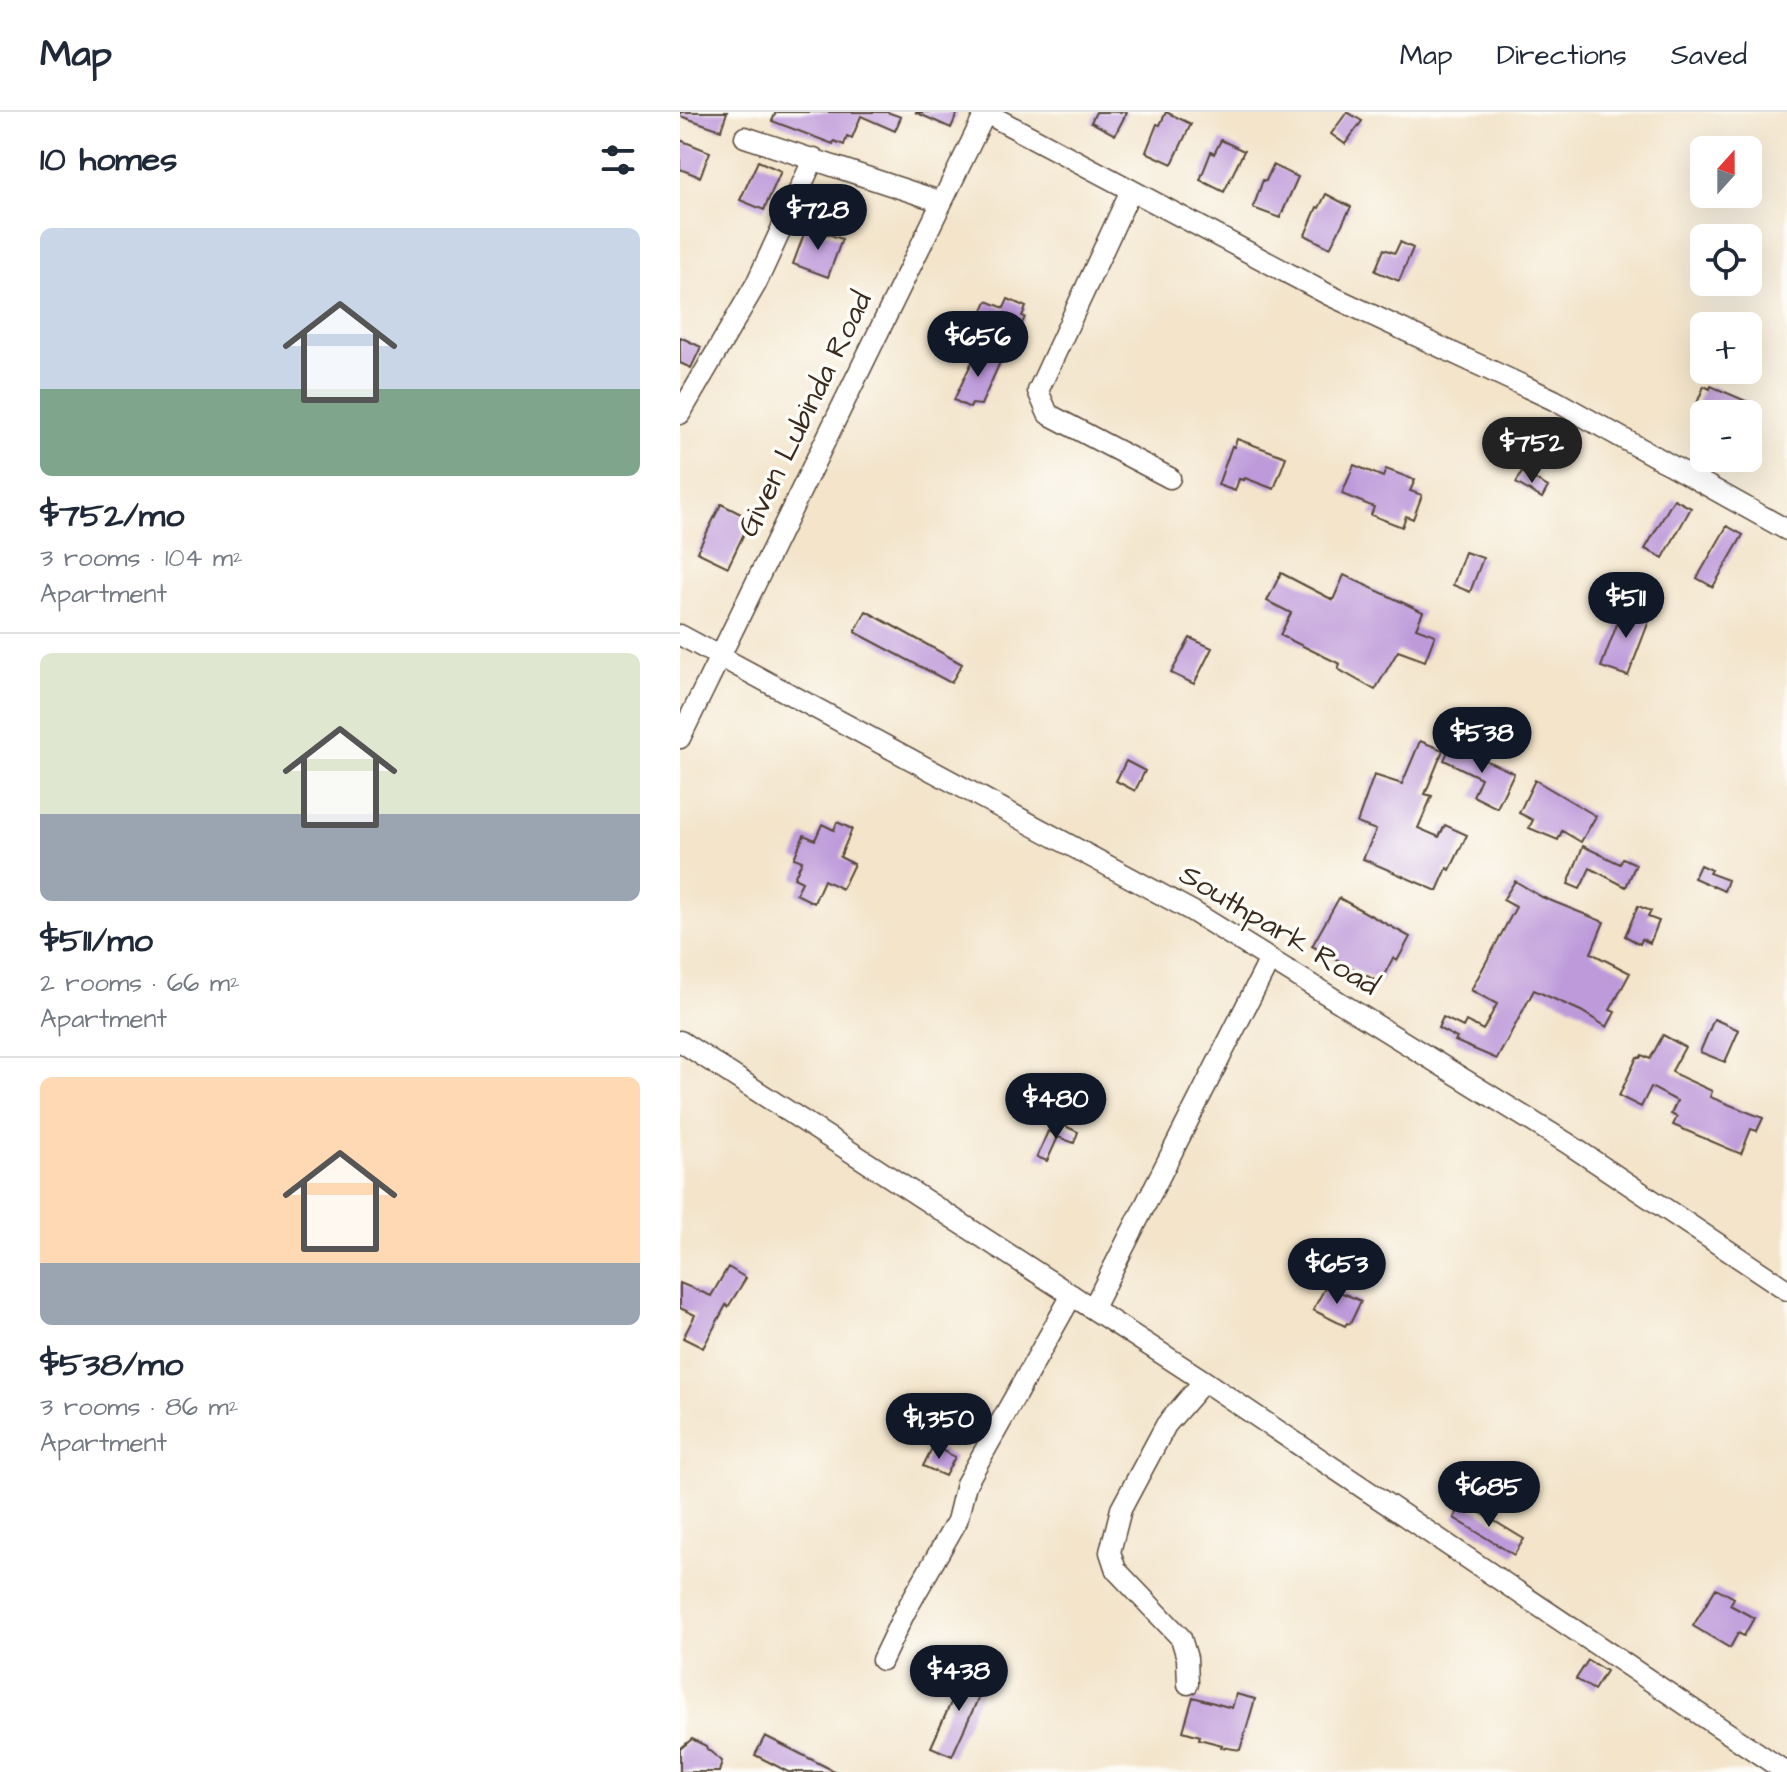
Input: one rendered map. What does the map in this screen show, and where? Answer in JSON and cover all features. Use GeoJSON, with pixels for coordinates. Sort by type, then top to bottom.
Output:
{"type":"FeatureCollection","features":[{"type":"Feature","properties":{"kind":"street"},"geometry":{"type":"LineString","coordinates":[[986,112],[1329,295],[1554,400],[1787,530]]}},
{"type":"Feature","properties":{"kind":"street","name":"Given Lubinda Road"},"geometry":{"type":"LineString","coordinates":[[680,738],[986,112]]}},
{"type":"Feature","properties":{"kind":"street"},"geometry":{"type":"LineString","coordinates":[[745,137],[942,202]]}},
{"type":"Feature","properties":{"kind":"street"},"geometry":{"type":"LineString","coordinates":[[680,414],[756,284],[814,158]]}},
{"type":"Feature","properties":{"kind":"street"},"geometry":{"type":"LineString","coordinates":[[1131,190],[1038,391],[1048,414],[1170,478]]}},
{"type":"Feature","properties":{"kind":"street","name":"Southpark Road"},"geometry":{"type":"LineString","coordinates":[[680,635],[1152,889],[1567,1143],[1787,1290]]}},
{"type":"Feature","properties":{"kind":"street"},"geometry":{"type":"LineString","coordinates":[[1093,1308],[1270,959]]}},
{"type":"Feature","properties":{"kind":"street"},"geometry":{"type":"LineString","coordinates":[[680,1041],[1204,1381],[1786,1772]]}},
{"type":"Feature","properties":{"kind":"street"},"geometry":{"type":"LineString","coordinates":[[882,1660],[905,1612],[957,1521],[966,1484],[1072,1295]]}},
{"type":"Feature","properties":{"kind":"street"},"geometry":{"type":"LineString","coordinates":[[1188,1684],[1187,1658],[1181,1638],[1116,1570],[1110,1552],[1121,1509],[1166,1425],[1204,1381]]}},
{"type":"Feature","properties":{"kind":"building"},"geometry":{"type":"Polygon","coordinates":[[[680,112],[727,112],[721,130],[680,116],[680,112]]]}},
{"type":"Feature","properties":{"kind":"building"},"geometry":{"type":"Polygon","coordinates":[[[776,112],[887,112],[901,117],[895,131],[861,116],[852,138],[847,136],[844,145],[834,141],[833,144],[772,121],[776,112]]]}},
{"type":"Feature","properties":{"kind":"building"},"geometry":{"type":"Polygon","coordinates":[[[915,112],[958,112],[951,128],[915,112]]]}},
{"type":"Feature","properties":{"kind":"building"},"geometry":{"type":"Polygon","coordinates":[[[1096,112],[1127,112],[1115,135],[1091,122],[1096,112]]]}},
{"type":"Feature","properties":{"kind":"building"},"geometry":{"type":"Polygon","coordinates":[[[1166,112],[1191,124],[1172,164],[1146,152],[1157,124],[1160,125],[1166,112]]]}},
{"type":"Feature","properties":{"kind":"building"},"geometry":{"type":"Polygon","coordinates":[[[1347,112],[1362,121],[1345,144],[1331,134],[1347,112]]]}},
{"type":"Feature","properties":{"kind":"building"},"geometry":{"type":"Polygon","coordinates":[[[680,140],[710,152],[700,177],[680,169],[680,140]]]}},
{"type":"Feature","properties":{"kind":"building"},"geometry":{"type":"Polygon","coordinates":[[[1221,140],[1244,151],[1224,192],[1200,180],[1211,152],[1214,154],[1221,140]]]}},
{"type":"Feature","properties":{"kind":"building"},"geometry":{"type":"Polygon","coordinates":[[[758,161],[781,171],[764,210],[740,200],[758,161]]]}},
{"type":"Feature","properties":{"kind":"building"},"geometry":{"type":"Polygon","coordinates":[[[1273,165],[1298,177],[1280,218],[1253,208],[1263,180],[1266,181],[1273,165]]]}},
{"type":"Feature","properties":{"kind":"building"},"geometry":{"type":"Polygon","coordinates":[[[1326,194],[1351,207],[1330,248],[1305,235],[1326,194]]]}},
{"type":"Feature","properties":{"kind":"building"},"geometry":{"type":"Polygon","coordinates":[[[807,226],[842,239],[828,277],[793,264],[807,226]]]}},
{"type":"Feature","properties":{"kind":"building"},"geometry":{"type":"Polygon","coordinates":[[[1400,242],[1413,248],[1399,281],[1375,271],[1384,249],[1395,253],[1400,242]]]}},
{"type":"Feature","properties":{"kind":"building"},"geometry":{"type":"Polygon","coordinates":[[[1008,299],[1026,307],[1014,342],[978,321],[987,301],[1004,308],[1008,299]]]}},
{"type":"Feature","properties":{"kind":"building"},"geometry":{"type":"Polygon","coordinates":[[[680,337],[701,347],[691,368],[680,363],[680,337]]]}},
{"type":"Feature","properties":{"kind":"building"},"geometry":{"type":"Polygon","coordinates":[[[978,349],[1001,360],[981,405],[972,404],[970,408],[954,400],[978,349]]]}},
{"type":"Feature","properties":{"kind":"building"},"geometry":{"type":"Polygon","coordinates":[[[1704,386],[1710,389],[1711,386],[1744,400],[1698,400],[1704,386]]]}},
{"type":"Feature","properties":{"kind":"building"},"geometry":{"type":"Polygon","coordinates":[[[1237,439],[1286,457],[1274,489],[1245,478],[1239,479],[1235,491],[1218,485],[1237,439]]]}},
{"type":"Feature","properties":{"kind":"building"},"geometry":{"type":"Polygon","coordinates":[[[1354,465],[1383,477],[1386,469],[1415,480],[1410,491],[1422,495],[1413,519],[1406,516],[1402,527],[1371,515],[1374,507],[1342,494],[1354,465]]]}},
{"type":"Feature","properties":{"kind":"building"},"geometry":{"type":"Polygon","coordinates":[[[1522,472],[1548,487],[1542,498],[1516,483],[1522,472]]]}},
{"type":"Feature","properties":{"kind":"building"},"geometry":{"type":"Polygon","coordinates":[[[1674,499],[1691,508],[1663,558],[1645,549],[1674,499]]]}},
{"type":"Feature","properties":{"kind":"building"},"geometry":{"type":"Polygon","coordinates":[[[721,504],[751,519],[728,567],[697,552],[721,504]]]}},
{"type":"Feature","properties":{"kind":"building"},"geometry":{"type":"Polygon","coordinates":[[[1727,526],[1743,535],[1713,587],[1697,578],[1727,526]]]}},
{"type":"Feature","properties":{"kind":"building"},"geometry":{"type":"Polygon","coordinates":[[[1465,552],[1483,558],[1470,592],[1453,585],[1465,552]]]}},
{"type":"Feature","properties":{"kind":"building"},"geometry":{"type":"Polygon","coordinates":[[[1281,573],[1333,600],[1344,575],[1423,612],[1416,628],[1435,635],[1425,661],[1398,651],[1375,690],[1338,669],[1340,664],[1280,635],[1291,613],[1267,601],[1281,573]]]}},
{"type":"Feature","properties":{"kind":"building"},"geometry":{"type":"Polygon","coordinates":[[[1625,603],[1652,613],[1628,676],[1601,667],[1625,603]]]}},
{"type":"Feature","properties":{"kind":"building"},"geometry":{"type":"Polygon","coordinates":[[[866,611],[962,664],[951,683],[855,632],[866,611]]]}},
{"type":"Feature","properties":{"kind":"building"},"geometry":{"type":"Polygon","coordinates":[[[1190,638],[1212,648],[1194,684],[1171,673],[1190,638]]]}},
{"type":"Feature","properties":{"kind":"building"},"geometry":{"type":"Polygon","coordinates":[[[1420,741],[1443,750],[1425,794],[1432,796],[1418,828],[1439,837],[1445,825],[1467,835],[1437,891],[1363,859],[1376,830],[1357,823],[1374,775],[1402,784],[1420,741]]]}},
{"type":"Feature","properties":{"kind":"building"},"geometry":{"type":"Polygon","coordinates":[[[1451,745],[1514,773],[1497,808],[1473,796],[1481,778],[1444,760],[1451,745]]]}},
{"type":"Feature","properties":{"kind":"building"},"geometry":{"type":"Polygon","coordinates":[[[1126,761],[1145,771],[1135,791],[1116,781],[1126,761]]]}},
{"type":"Feature","properties":{"kind":"building"},"geometry":{"type":"Polygon","coordinates":[[[1535,780],[1596,816],[1581,842],[1562,831],[1558,840],[1529,828],[1533,820],[1519,813],[1535,780]]]}},
{"type":"Feature","properties":{"kind":"building"},"geometry":{"type":"Polygon","coordinates":[[[837,822],[852,829],[840,857],[854,864],[842,889],[824,880],[814,903],[796,894],[802,882],[794,878],[802,861],[794,858],[804,835],[815,840],[822,824],[834,830],[837,822]]]}},
{"type":"Feature","properties":{"kind":"building"},"geometry":{"type":"Polygon","coordinates":[[[1583,846],[1620,864],[1623,858],[1636,864],[1626,887],[1590,868],[1580,889],[1568,884],[1583,846]]]}},
{"type":"Feature","properties":{"kind":"building"},"geometry":{"type":"Polygon","coordinates":[[[1700,865],[1711,870],[1709,873],[1728,880],[1724,891],[1694,878],[1700,865]]]}},
{"type":"Feature","properties":{"kind":"building"},"geometry":{"type":"Polygon","coordinates":[[[1515,881],[1542,897],[1604,922],[1591,953],[1630,973],[1610,1010],[1615,1012],[1607,1027],[1581,1011],[1534,990],[1497,1059],[1455,1041],[1457,1038],[1438,1028],[1443,1017],[1463,1027],[1466,1021],[1483,1030],[1497,1004],[1471,990],[1516,907],[1503,900],[1515,881]]]}},
{"type":"Feature","properties":{"kind":"building"},"geometry":{"type":"Polygon","coordinates":[[[1339,898],[1410,937],[1397,961],[1393,958],[1380,983],[1312,946],[1339,898]]]}},
{"type":"Feature","properties":{"kind":"building"},"geometry":{"type":"Polygon","coordinates":[[[1638,906],[1651,911],[1648,917],[1659,921],[1650,943],[1642,939],[1640,944],[1625,936],[1638,906]]]}},
{"type":"Feature","properties":{"kind":"building"},"geometry":{"type":"Polygon","coordinates":[[[1714,1019],[1739,1030],[1725,1062],[1700,1052],[1714,1019]]]}},
{"type":"Feature","properties":{"kind":"building"},"geometry":{"type":"Polygon","coordinates":[[[1663,1035],[1685,1047],[1672,1071],[1712,1091],[1710,1097],[1763,1118],[1757,1131],[1751,1129],[1741,1154],[1673,1125],[1677,1117],[1671,1114],[1677,1101],[1651,1087],[1641,1107],[1619,1096],[1637,1057],[1642,1055],[1650,1059],[1663,1035]]]}},
{"type":"Feature","properties":{"kind":"building"},"geometry":{"type":"Polygon","coordinates":[[[1061,1124],[1078,1132],[1074,1143],[1058,1137],[1047,1161],[1037,1157],[1048,1131],[1055,1134],[1061,1124]]]}},
{"type":"Feature","properties":{"kind":"building"},"geometry":{"type":"Polygon","coordinates":[[[728,1267],[746,1278],[728,1307],[726,1305],[703,1348],[683,1338],[695,1315],[680,1308],[680,1283],[711,1296],[728,1267]]]}},
{"type":"Feature","properties":{"kind":"building"},"geometry":{"type":"Polygon","coordinates":[[[1326,1286],[1361,1301],[1350,1324],[1345,1326],[1313,1310],[1326,1286]]]}},
{"type":"Feature","properties":{"kind":"building"},"geometry":{"type":"Polygon","coordinates":[[[933,1446],[955,1457],[945,1476],[923,1466],[933,1446]]]}},
{"type":"Feature","properties":{"kind":"building"},"geometry":{"type":"Polygon","coordinates":[[[1463,1502],[1524,1539],[1514,1555],[1454,1518],[1463,1502]]]}},
{"type":"Feature","properties":{"kind":"building"},"geometry":{"type":"Polygon","coordinates":[[[1716,1588],[1734,1598],[1730,1605],[1754,1618],[1744,1636],[1738,1633],[1730,1648],[1693,1626],[1716,1588]]]}},
{"type":"Feature","properties":{"kind":"building"},"geometry":{"type":"Polygon","coordinates":[[[1588,1660],[1606,1671],[1594,1690],[1576,1679],[1588,1660]]]}},
{"type":"Feature","properties":{"kind":"building"},"geometry":{"type":"Polygon","coordinates":[[[966,1669],[987,1679],[952,1756],[931,1747],[966,1669]]]}},
{"type":"Feature","properties":{"kind":"building"},"geometry":{"type":"Polygon","coordinates":[[[1236,1694],[1255,1699],[1240,1750],[1221,1747],[1183,1731],[1193,1697],[1232,1708],[1236,1694]]]}},
{"type":"Feature","properties":{"kind":"building"},"geometry":{"type":"Polygon","coordinates":[[[765,1736],[836,1772],[788,1772],[755,1755],[765,1736]]]}},
{"type":"Feature","properties":{"kind":"building"},"geometry":{"type":"Polygon","coordinates":[[[692,1739],[706,1746],[722,1761],[719,1772],[680,1772],[680,1749],[692,1739]]]}}]}
